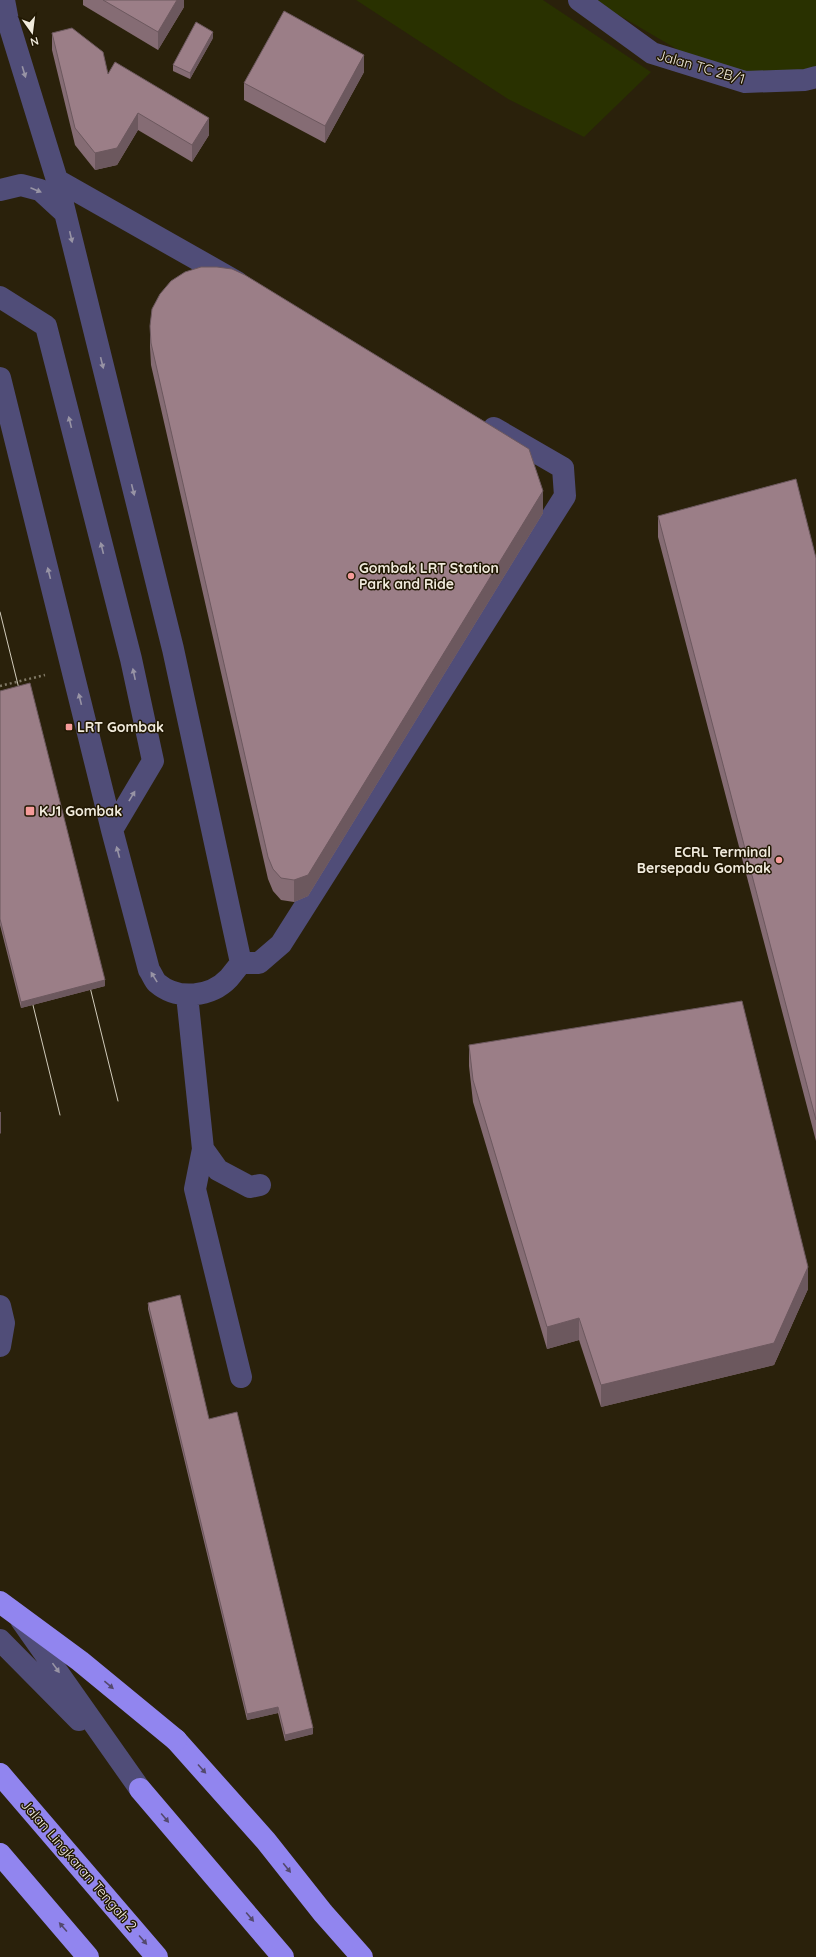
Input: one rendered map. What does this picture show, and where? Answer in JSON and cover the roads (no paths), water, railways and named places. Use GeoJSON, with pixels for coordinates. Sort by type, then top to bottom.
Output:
{"type":"FeatureCollection","features":[{"type":"Feature","properties":{"kind":"highway"},"geometry":{"type":"LineString","coordinates":[[0,1602],[80,1661],[176,1740],[266,1841],[323,1913],[362,1957]]}},
{"type":"Feature","properties":{"kind":"highway","name":"Jalan Lingkaran Tengah 2"},"geometry":{"type":"LineString","coordinates":[[0,1774],[157,1957]]}},
{"type":"Feature","properties":{"kind":"highway"},"geometry":{"type":"LineString","coordinates":[[140,1789],[283,1957]]}},
{"type":"Feature","properties":{"kind":"highway"},"geometry":{"type":"LineString","coordinates":[[1,1856],[88,1957]]}},
{"type":"Feature","properties":{"kind":"street"},"geometry":{"type":"LineString","coordinates":[[4,0],[4,27],[57,180],[173,649],[241,963]]}},
{"type":"Feature","properties":{"kind":"street","name":"Jalan TC 2B/1"},"geometry":{"type":"LineString","coordinates":[[579,0],[652,53],[745,82],[805,80],[816,77]]}},
{"type":"Feature","properties":{"kind":"street"},"geometry":{"type":"LineString","coordinates":[[57,180],[253,291]]}},
{"type":"Feature","properties":{"kind":"street"},"geometry":{"type":"LineString","coordinates":[[0,190],[21,185],[40,190],[65,213]]}},
{"type":"Feature","properties":{"kind":"street"},"geometry":{"type":"LineString","coordinates":[[0,297],[46,326],[131,659],[153,761],[112,830]]}},
{"type":"Feature","properties":{"kind":"street"},"geometry":{"type":"LineString","coordinates":[[0,378],[112,830],[149,970],[157,983],[187,996],[208,992],[228,979],[241,963]]}},
{"type":"Feature","properties":{"kind":"street"},"geometry":{"type":"LineString","coordinates":[[241,963],[259,963],[281,944],[565,496],[563,468],[474,417]]}},
{"type":"Feature","properties":{"kind":"street"},"geometry":{"type":"LineString","coordinates":[[187,996],[203,1149],[195,1189],[241,1376]]}},
{"type":"Feature","properties":{"kind":"street"},"geometry":{"type":"LineString","coordinates":[[203,1149],[218,1170],[250,1187],[260,1185]]}},
{"type":"Feature","properties":{"kind":"street"},"geometry":{"type":"LineString","coordinates":[[0,1306],[4,1323],[0,1346]]}},
{"type":"Feature","properties":{"kind":"street"},"geometry":{"type":"LineString","coordinates":[[0,1592],[57,1669],[140,1789]]}},
{"type":"Feature","properties":{"kind":"street"},"geometry":{"type":"LineString","coordinates":[[0,1640],[73,1713],[140,1789]]}},
{"type":"Feature","properties":{"kind":"tram line"},"geometry":{"type":"LineString","coordinates":[[0,612],[21,697]]}},
{"type":"Feature","properties":{"kind":"tram line"},"geometry":{"type":"LineString","coordinates":[[88,979],[118,1101]]}},
{"type":"Feature","properties":{"kind":"tram line"},"geometry":{"type":"LineString","coordinates":[[30,993],[60,1115]]}},
{"type":"Feature","properties":{"kind":"place","name":"Gombak LRT Station Park and Ride"},"geometry":{"type":"Point","coordinates":[351,576]}},
{"type":"Feature","properties":{"kind":"place","name":"LRT Gombak"},"geometry":{"type":"Point","coordinates":[69,727]}},
{"type":"Feature","properties":{"kind":"place","name":"KJ1 Gombak"},"geometry":{"type":"Point","coordinates":[30,811]}},
{"type":"Feature","properties":{"kind":"place","name":"ECRL Terminal Bersepadu Gombak"},"geometry":{"type":"Point","coordinates":[779,860]}}]}
